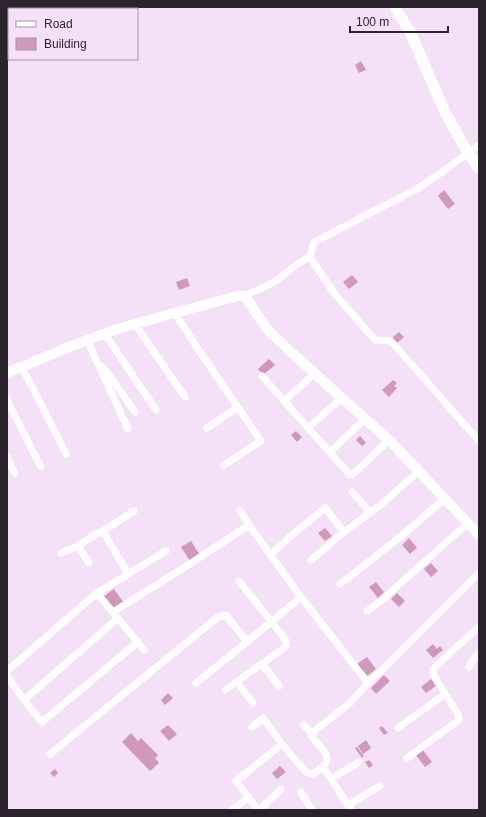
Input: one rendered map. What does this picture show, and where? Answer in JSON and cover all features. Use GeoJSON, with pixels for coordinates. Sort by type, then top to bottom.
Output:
{"type":"FeatureCollection","features":[{"type":"Feature","properties":{"kind":"main road"},"geometry":{"type":"LineString","coordinates":[[395,7],[410,32],[445,112],[468,153],[479,168]]}},
{"type":"Feature","properties":{"kind":"street"},"geometry":{"type":"LineString","coordinates":[[7,373],[87,340],[135,324],[238,296],[244,296],[273,283],[297,264],[310,257],[314,242],[417,189],[479,145]]}},
{"type":"Feature","properties":{"kind":"street"},"geometry":{"type":"LineString","coordinates":[[310,257],[334,293],[375,340],[391,341],[479,441]]}},
{"type":"Feature","properties":{"kind":"street"},"geometry":{"type":"LineString","coordinates":[[244,296],[267,329],[314,374],[389,440],[479,535]]}},
{"type":"Feature","properties":{"kind":"street"},"geometry":{"type":"LineString","coordinates":[[175,313],[261,441],[224,465]]}},
{"type":"Feature","properties":{"kind":"street"},"geometry":{"type":"LineString","coordinates":[[135,324],[185,397]]}},
{"type":"Feature","properties":{"kind":"street"},"geometry":{"type":"LineString","coordinates":[[105,334],[156,410]]}},
{"type":"Feature","properties":{"kind":"street"},"geometry":{"type":"LineString","coordinates":[[87,340],[128,429]]}},
{"type":"Feature","properties":{"kind":"street"},"geometry":{"type":"LineString","coordinates":[[98,364],[104,368],[134,412]]}},
{"type":"Feature","properties":{"kind":"street"},"geometry":{"type":"LineString","coordinates":[[22,367],[66,454]]}},
{"type":"Feature","properties":{"kind":"street"},"geometry":{"type":"LineString","coordinates":[[284,401],[314,374]]}},
{"type":"Feature","properties":{"kind":"street"},"geometry":{"type":"LineString","coordinates":[[262,376],[350,475],[352,475],[389,440]]}},
{"type":"Feature","properties":{"kind":"street"},"geometry":{"type":"LineString","coordinates":[[308,428],[342,398]]}},
{"type":"Feature","properties":{"kind":"street"},"geometry":{"type":"LineString","coordinates":[[7,400],[41,467]]}},
{"type":"Feature","properties":{"kind":"street"},"geometry":{"type":"LineString","coordinates":[[207,428],[238,407]]}},
{"type":"Feature","properties":{"kind":"street"},"geometry":{"type":"LineString","coordinates":[[330,452],[365,419]]}},
{"type":"Feature","properties":{"kind":"street"},"geometry":{"type":"LineString","coordinates":[[7,457],[15,474]]}},
{"type":"Feature","properties":{"kind":"street"},"geometry":{"type":"LineString","coordinates":[[310,560],[383,503],[419,471]]}},
{"type":"Feature","properties":{"kind":"street"},"geometry":{"type":"LineString","coordinates":[[352,492],[370,512]]}},
{"type":"Feature","properties":{"kind":"street"},"geometry":{"type":"LineString","coordinates":[[340,584],[404,534],[445,498]]}},
{"type":"Feature","properties":{"kind":"street"},"geometry":{"type":"LineString","coordinates":[[270,555],[326,508],[344,532]]}},
{"type":"Feature","properties":{"kind":"street"},"geometry":{"type":"LineString","coordinates":[[61,553],[78,546],[134,511]]}},
{"type":"Feature","properties":{"kind":"street"},"geometry":{"type":"LineString","coordinates":[[240,511],[301,597],[368,683]]}},
{"type":"Feature","properties":{"kind":"street"},"geometry":{"type":"LineString","coordinates":[[367,611],[382,600],[468,523]]}},
{"type":"Feature","properties":{"kind":"street"},"geometry":{"type":"LineString","coordinates":[[24,700],[116,615],[249,525]]}},
{"type":"Feature","properties":{"kind":"street"},"geometry":{"type":"LineString","coordinates":[[103,531],[128,574]]}},
{"type":"Feature","properties":{"kind":"street"},"geometry":{"type":"LineString","coordinates":[[78,546],[89,563]]}},
{"type":"Feature","properties":{"kind":"street"},"geometry":{"type":"LineString","coordinates":[[7,671],[98,592],[166,551]]}},
{"type":"Feature","properties":{"kind":"street"},"geometry":{"type":"LineString","coordinates":[[312,734],[350,703],[368,683],[479,573]]}},
{"type":"Feature","properties":{"kind":"street"},"geometry":{"type":"LineString","coordinates":[[225,690],[284,648],[287,644],[286,639],[239,581]]}},
{"type":"Feature","properties":{"kind":"street"},"geometry":{"type":"LineString","coordinates":[[98,592],[144,650]]}},
{"type":"Feature","properties":{"kind":"street"},"geometry":{"type":"LineString","coordinates":[[196,682],[301,597]]}},
{"type":"Feature","properties":{"kind":"street"},"geometry":{"type":"LineString","coordinates":[[50,754],[218,617],[226,615],[247,642]]}},
{"type":"Feature","properties":{"kind":"street"},"geometry":{"type":"LineString","coordinates":[[407,758],[460,720],[460,716],[432,674],[437,665],[479,627]]}},
{"type":"Feature","properties":{"kind":"street"},"geometry":{"type":"LineString","coordinates":[[7,676],[42,722],[138,642]]}},
{"type":"Feature","properties":{"kind":"street"},"geometry":{"type":"LineString","coordinates":[[469,667],[472,661],[479,654]]}},
{"type":"Feature","properties":{"kind":"street"},"geometry":{"type":"LineString","coordinates":[[262,664],[279,686]]}},
{"type":"Feature","properties":{"kind":"street"},"geometry":{"type":"LineString","coordinates":[[237,682],[253,703]]}},
{"type":"Feature","properties":{"kind":"street"},"geometry":{"type":"LineString","coordinates":[[398,728],[445,694]]}},
{"type":"Feature","properties":{"kind":"street"},"geometry":{"type":"LineString","coordinates":[[252,727],[263,718],[282,744],[306,772],[313,774],[323,768],[327,762],[327,756],[304,725]]}},
{"type":"Feature","properties":{"kind":"street"},"geometry":{"type":"LineString","coordinates":[[281,789],[259,810],[236,780],[282,744]]}},
{"type":"Feature","properties":{"kind":"street"},"geometry":{"type":"LineString","coordinates":[[331,779],[360,762]]}},
{"type":"Feature","properties":{"kind":"street"},"geometry":{"type":"LineString","coordinates":[[323,768],[349,808],[380,786]]}},
{"type":"Feature","properties":{"kind":"street"},"geometry":{"type":"LineString","coordinates":[[301,792],[312,810]]}},
{"type":"Feature","properties":{"kind":"street"},"geometry":{"type":"LineString","coordinates":[[232,810],[249,797]]}},
{"type":"Feature","properties":{"kind":"building"},"geometry":{"type":"Polygon","coordinates":[[[361,61],[366,70],[359,73],[355,65],[361,61]]]}},
{"type":"Feature","properties":{"kind":"building"},"geometry":{"type":"Polygon","coordinates":[[[444,190],[455,204],[448,209],[438,196],[444,190]]]}},
{"type":"Feature","properties":{"kind":"building"},"geometry":{"type":"Polygon","coordinates":[[[352,275],[358,282],[349,289],[343,282],[352,275]]]}},
{"type":"Feature","properties":{"kind":"building"},"geometry":{"type":"Polygon","coordinates":[[[187,278],[190,286],[179,290],[176,282],[187,278]]]}},
{"type":"Feature","properties":{"kind":"building"},"geometry":{"type":"Polygon","coordinates":[[[399,332],[404,337],[396,344],[391,339],[399,332]]]}},
{"type":"Feature","properties":{"kind":"building"},"geometry":{"type":"Polygon","coordinates":[[[269,359],[275,365],[263,375],[258,369],[269,359]]]}},
{"type":"Feature","properties":{"kind":"building"},"geometry":{"type":"Polygon","coordinates":[[[393,380],[397,383],[394,386],[397,388],[389,397],[382,390],[393,380]]]}},
{"type":"Feature","properties":{"kind":"building"},"geometry":{"type":"Polygon","coordinates":[[[296,431],[302,437],[297,442],[291,435],[296,431]]]}},
{"type":"Feature","properties":{"kind":"building"},"geometry":{"type":"Polygon","coordinates":[[[360,436],[366,443],[362,446],[356,440],[360,436]]]}},
{"type":"Feature","properties":{"kind":"building"},"geometry":{"type":"Polygon","coordinates":[[[325,528],[332,536],[325,541],[318,533],[325,528]]]}},
{"type":"Feature","properties":{"kind":"building"},"geometry":{"type":"Polygon","coordinates":[[[409,538],[417,548],[410,554],[402,545],[409,538]]]}},
{"type":"Feature","properties":{"kind":"building"},"geometry":{"type":"Polygon","coordinates":[[[191,541],[200,555],[190,561],[181,547],[191,541]]]}},
{"type":"Feature","properties":{"kind":"building"},"geometry":{"type":"Polygon","coordinates":[[[431,563],[438,571],[431,577],[424,569],[431,563]]]}},
{"type":"Feature","properties":{"kind":"building"},"geometry":{"type":"Polygon","coordinates":[[[376,582],[384,592],[378,598],[369,587],[376,582]]]}},
{"type":"Feature","properties":{"kind":"building"},"geometry":{"type":"Polygon","coordinates":[[[114,589],[124,603],[114,610],[104,596],[114,589]]]}},
{"type":"Feature","properties":{"kind":"building"},"geometry":{"type":"Polygon","coordinates":[[[397,593],[405,601],[399,607],[391,599],[397,593]]]}},
{"type":"Feature","properties":{"kind":"building"},"geometry":{"type":"Polygon","coordinates":[[[433,644],[437,649],[440,646],[443,650],[433,658],[426,650],[433,644]]]}},
{"type":"Feature","properties":{"kind":"building"},"geometry":{"type":"Polygon","coordinates":[[[367,657],[376,669],[367,676],[357,664],[367,657]]]}},
{"type":"Feature","properties":{"kind":"building"},"geometry":{"type":"Polygon","coordinates":[[[384,675],[390,681],[376,694],[371,688],[384,675]]]}},
{"type":"Feature","properties":{"kind":"building"},"geometry":{"type":"Polygon","coordinates":[[[431,679],[436,686],[426,693],[421,687],[431,679]]]}},
{"type":"Feature","properties":{"kind":"building"},"geometry":{"type":"Polygon","coordinates":[[[168,693],[173,698],[165,705],[161,700],[168,693]]]}},
{"type":"Feature","properties":{"kind":"building"},"geometry":{"type":"Polygon","coordinates":[[[168,725],[177,734],[169,741],[160,731],[168,725]]]}},
{"type":"Feature","properties":{"kind":"building"},"geometry":{"type":"Polygon","coordinates":[[[382,726],[388,733],[384,735],[379,728],[382,726]]]}},
{"type":"Feature","properties":{"kind":"building"},"geometry":{"type":"Polygon","coordinates":[[[131,733],[138,741],[141,738],[158,755],[155,758],[159,763],[150,771],[122,742],[131,733]]]}},
{"type":"Feature","properties":{"kind":"building"},"geometry":{"type":"Polygon","coordinates":[[[366,740],[371,748],[363,754],[358,746],[366,740]]]}},
{"type":"Feature","properties":{"kind":"building"},"geometry":{"type":"Polygon","coordinates":[[[357,747],[364,756],[362,758],[355,748],[357,747]]]}},
{"type":"Feature","properties":{"kind":"building"},"geometry":{"type":"Polygon","coordinates":[[[423,750],[432,762],[425,767],[416,755],[423,750]]]}},
{"type":"Feature","properties":{"kind":"building"},"geometry":{"type":"Polygon","coordinates":[[[369,760],[373,765],[369,768],[365,762],[369,760]]]}},
{"type":"Feature","properties":{"kind":"building"},"geometry":{"type":"Polygon","coordinates":[[[280,766],[286,772],[277,779],[272,773],[280,766]]]}},
{"type":"Feature","properties":{"kind":"building"},"geometry":{"type":"Polygon","coordinates":[[[55,769],[58,773],[54,777],[50,773],[55,769]]]}}]}
